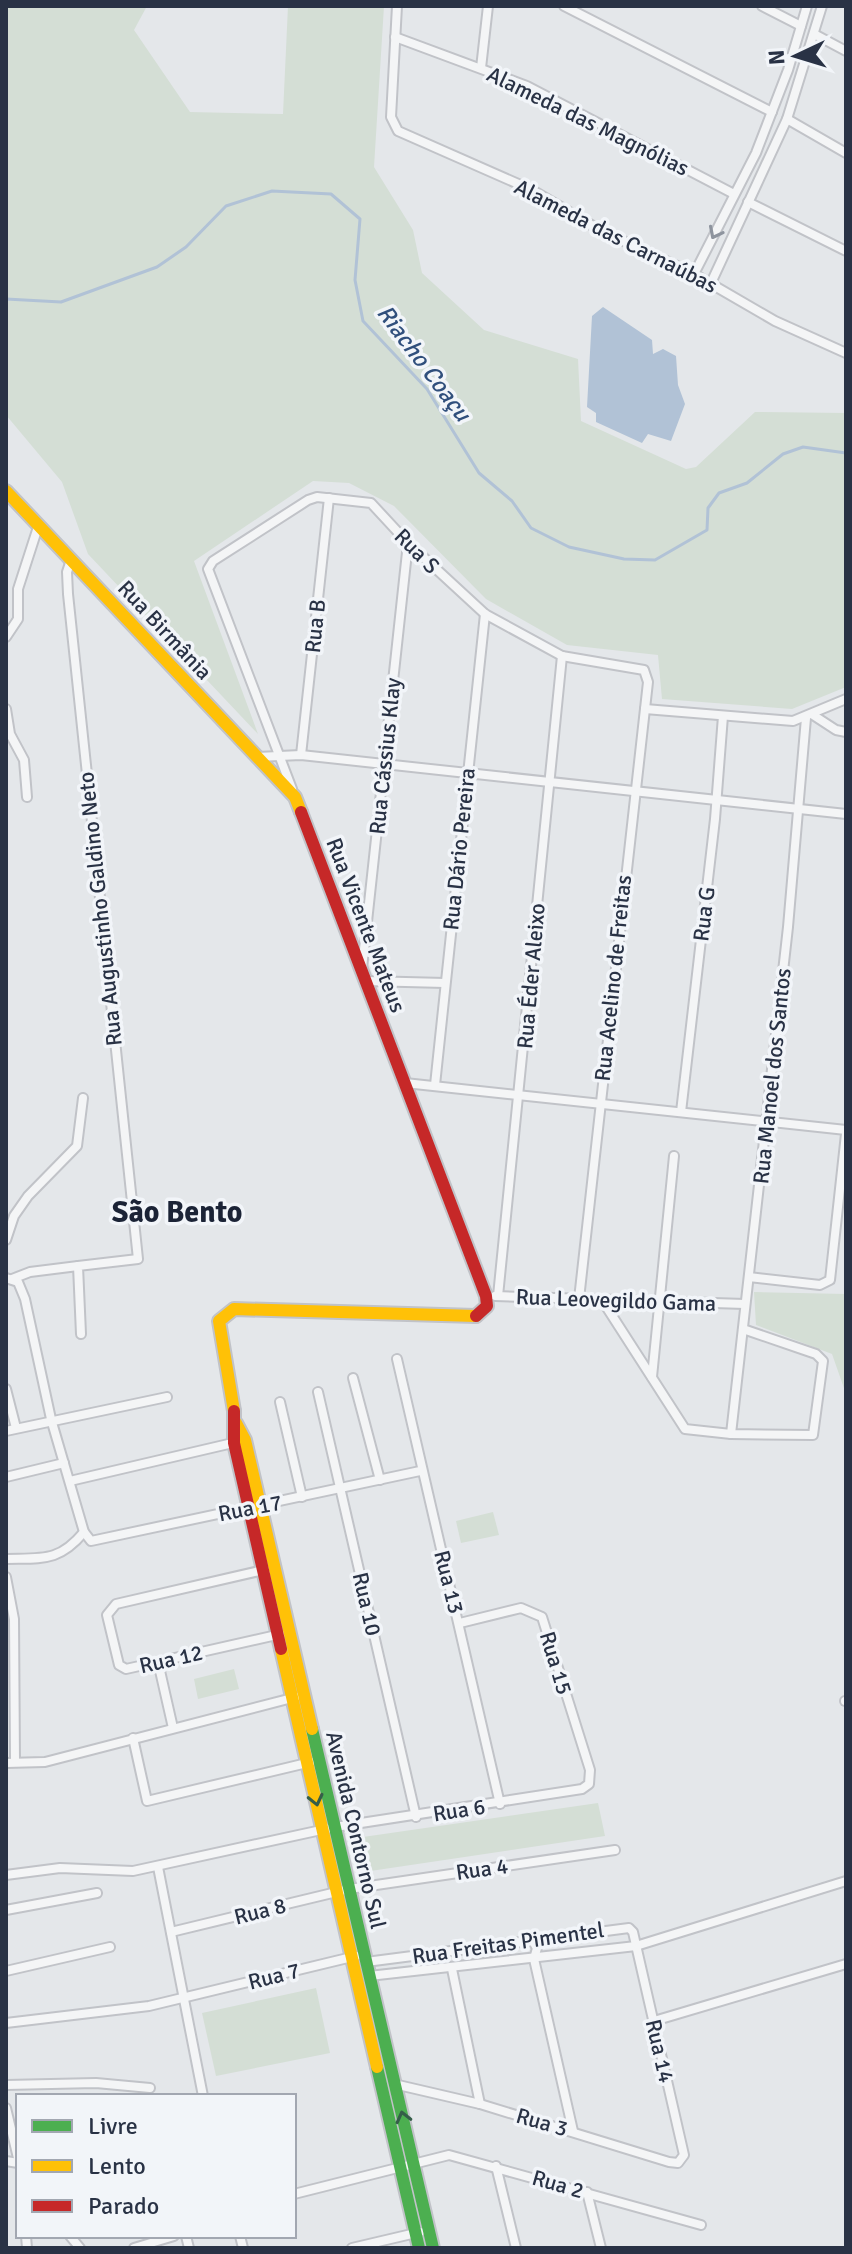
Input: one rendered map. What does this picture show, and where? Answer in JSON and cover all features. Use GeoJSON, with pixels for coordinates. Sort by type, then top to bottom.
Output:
{"type":"FeatureCollection","features":[{"type":"Feature","properties":{"kind":"street"},"geometry":{"type":"LineString","coordinates":[[395,37],[397,6]]}},
{"type":"Feature","properties":{"kind":"street"},"geometry":{"type":"LineString","coordinates":[[481,68],[488,6]]}},
{"type":"Feature","properties":{"kind":"street"},"geometry":{"type":"LineString","coordinates":[[564,6],[772,112]]}},
{"type":"Feature","properties":{"kind":"street"},"geometry":{"type":"LineString","coordinates":[[762,6],[801,26]]}},
{"type":"Feature","properties":{"kind":"street"},"geometry":{"type":"LineString","coordinates":[[694,274],[756,153],[788,70],[807,6]]}},
{"type":"Feature","properties":{"kind":"street"},"geometry":{"type":"LineString","coordinates":[[711,283],[787,119],[816,35],[822,6]]}},
{"type":"Feature","properties":{"kind":"street"},"geometry":{"type":"LineString","coordinates":[[816,35],[846,51]]}},
{"type":"Feature","properties":{"kind":"street","name":"Alameda das Magnólias"},"geometry":{"type":"LineString","coordinates":[[395,37],[539,92],[734,194]]}},
{"type":"Feature","properties":{"kind":"street","name":"Alameda das Carnaúbas"},"geometry":{"type":"LineString","coordinates":[[395,37],[391,117],[395,128],[532,190],[598,229],[711,283],[775,321],[846,353]]}},
{"type":"Feature","properties":{"kind":"street"},"geometry":{"type":"LineString","coordinates":[[788,70],[802,75]]}},
{"type":"Feature","properties":{"kind":"street"},"geometry":{"type":"LineString","coordinates":[[787,119],[846,153]]}},
{"type":"Feature","properties":{"kind":"street"},"geometry":{"type":"LineString","coordinates":[[756,153],[768,158]]}},
{"type":"Feature","properties":{"kind":"street"},"geometry":{"type":"LineString","coordinates":[[748,202],[846,251]]}},
{"type":"Feature","properties":{"kind":"street","name":"Rua Birmânia"},"geometry":{"type":"LineString","coordinates":[[6,491],[295,797]]}},
{"type":"Feature","properties":{"kind":"street","name":"Rua S"},"geometry":{"type":"LineString","coordinates":[[208,569],[213,561],[308,500],[329,498],[371,503],[408,543],[485,614],[562,656],[634,666]]}},
{"type":"Feature","properties":{"kind":"street","name":"Rua B"},"geometry":{"type":"LineString","coordinates":[[301,755],[329,498]]}},
{"type":"Feature","properties":{"kind":"street"},"geometry":{"type":"LineString","coordinates":[[6,637],[18,619],[18,589],[38,527]]}},
{"type":"Feature","properties":{"kind":"street","name":"Rua Cássius Klay"},"geometry":{"type":"LineString","coordinates":[[364,975],[408,543]]}},
{"type":"Feature","properties":{"kind":"street","name":"Rua Augustinho Galdino Neto"},"geometry":{"type":"LineString","coordinates":[[71,560],[67,572],[68,594],[88,794],[106,929],[110,1018],[138,1259],[78,1266]]}},
{"type":"Feature","properties":{"kind":"street","name":"Rua Vicente Mateus"},"geometry":{"type":"LineString","coordinates":[[208,569],[405,1083],[492,1296]]}},
{"type":"Feature","properties":{"kind":"street","name":"Rua Dário Pereira"},"geometry":{"type":"LineString","coordinates":[[435,1085],[485,614]]}},
{"type":"Feature","properties":{"kind":"street","name":"Rua Éder Aleixo"},"geometry":{"type":"LineString","coordinates":[[492,1296],[519,1094],[562,656]]}},
{"type":"Feature","properties":{"kind":"street","name":"Rua Acelino de Freitas"},"geometry":{"type":"LineString","coordinates":[[579,1299],[633,790],[645,709],[647,676],[644,670],[634,666]]}},
{"type":"Feature","properties":{"kind":"street"},"geometry":{"type":"LineString","coordinates":[[645,709],[793,721],[809,717],[846,699]]}},
{"type":"Feature","properties":{"kind":"street"},"geometry":{"type":"LineString","coordinates":[[6,709],[10,734],[24,760],[27,797]]}},
{"type":"Feature","properties":{"kind":"street","name":"Rua G"},"geometry":{"type":"LineString","coordinates":[[681,1112],[723,716]]}},
{"type":"Feature","properties":{"kind":"street"},"geometry":{"type":"LineString","coordinates":[[809,717],[846,732]]}},
{"type":"Feature","properties":{"kind":"street","name":"Rua Manoel dos Santos"},"geometry":{"type":"LineString","coordinates":[[731,1434],[809,717]]}},
{"type":"Feature","properties":{"kind":"street"},"geometry":{"type":"LineString","coordinates":[[257,757],[301,755],[846,814]]}},
{"type":"Feature","properties":{"kind":"street"},"geometry":{"type":"LineString","coordinates":[[364,975],[445,983]]}},
{"type":"Feature","properties":{"kind":"street"},"geometry":{"type":"LineString","coordinates":[[405,1083],[846,1132],[830,1280],[820,1285],[749,1277]]}},
{"type":"Feature","properties":{"kind":"street"},"geometry":{"type":"LineString","coordinates":[[6,1240],[14,1216],[28,1196],[77,1146],[83,1098]]}},
{"type":"Feature","properties":{"kind":"street"},"geometry":{"type":"LineString","coordinates":[[652,1378],[674,1156]]}},
{"type":"Feature","properties":{"kind":"street"},"geometry":{"type":"LineString","coordinates":[[9,1278],[78,1266],[81,1334]]}},
{"type":"Feature","properties":{"kind":"street"},"geometry":{"type":"LineString","coordinates":[[6,1559],[55,1556],[70,1548],[84,1532],[51,1419],[25,1299],[18,1282],[9,1278]]}},
{"type":"Feature","properties":{"kind":"street","name":"Rua Leovegildo Gama"},"geometry":{"type":"LineString","coordinates":[[492,1296],[745,1304]]}},
{"type":"Feature","properties":{"kind":"street","name":"Avenida Contorno Sul"},"geometry":{"type":"LineString","coordinates":[[433,2248],[422,2231],[401,2169],[361,1958],[240,1442],[218,1329],[219,1321],[228,1311],[469,1316],[485,1311],[492,1296]]}},
{"type":"Feature","properties":{"kind":"street"},"geometry":{"type":"LineString","coordinates":[[602,1300],[682,1425],[693,1432],[810,1436],[816,1431],[823,1361],[816,1354],[743,1329]]}},
{"type":"Feature","properties":{"kind":"street","name":"Rua 13"},"geometry":{"type":"LineString","coordinates":[[397,1359],[420,1471],[460,1623],[500,1804]]}},
{"type":"Feature","properties":{"kind":"street"},"geometry":{"type":"LineString","coordinates":[[353,1378],[380,1480]]}},
{"type":"Feature","properties":{"kind":"street"},"geometry":{"type":"LineString","coordinates":[[6,1389],[16,1428]]}},
{"type":"Feature","properties":{"kind":"street","name":"Rua 10"},"geometry":{"type":"LineString","coordinates":[[318,1392],[416,1817]]}},
{"type":"Feature","properties":{"kind":"street"},"geometry":{"type":"LineString","coordinates":[[6,1431],[51,1419],[167,1397]]}},
{"type":"Feature","properties":{"kind":"street"},"geometry":{"type":"LineString","coordinates":[[280,1402],[302,1497]]}},
{"type":"Feature","properties":{"kind":"street"},"geometry":{"type":"LineString","coordinates":[[70,1481],[240,1442]]}},
{"type":"Feature","properties":{"kind":"street"},"geometry":{"type":"LineString","coordinates":[[6,1477],[64,1463]]}},
{"type":"Feature","properties":{"kind":"street","name":"Rua 17"},"geometry":{"type":"LineString","coordinates":[[84,1532],[88,1540],[96,1542],[420,1471]]}},
{"type":"Feature","properties":{"kind":"street","name":"Rua 12"},"geometry":{"type":"LineString","coordinates":[[269,1569],[116,1604],[107,1615],[119,1665],[126,1669],[284,1633]]}},
{"type":"Feature","properties":{"kind":"street"},"geometry":{"type":"LineString","coordinates":[[6,1577],[14,1619],[11,1762],[45,1762],[299,1697]]}},
{"type":"Feature","properties":{"kind":"street","name":"Rua 15"},"geometry":{"type":"LineString","coordinates":[[460,1623],[521,1608],[542,1617],[590,1770],[589,1784],[582,1789]]}},
{"type":"Feature","properties":{"kind":"street"},"geometry":{"type":"LineString","coordinates":[[158,1662],[173,1728]]}},
{"type":"Feature","properties":{"kind":"street"},"geometry":{"type":"LineString","coordinates":[[133,1738],[147,1801],[314,1762]]}},
{"type":"Feature","properties":{"kind":"street","name":"Rua 6"},"geometry":{"type":"LineString","coordinates":[[6,1875],[44,1869],[120,1872],[158,1867],[329,1828],[582,1789]]}},
{"type":"Feature","properties":{"kind":"street","name":"Rua 4"},"geometry":{"type":"LineString","coordinates":[[344,1891],[615,1850]]}},
{"type":"Feature","properties":{"kind":"street"},"geometry":{"type":"LineString","coordinates":[[158,1867],[203,2094]]}},
{"type":"Feature","properties":{"kind":"street","name":"Rua Freitas Pimentel"},"geometry":{"type":"LineString","coordinates":[[369,1976],[636,1946],[846,1881]]}},
{"type":"Feature","properties":{"kind":"street","name":"Rua 8"},"geometry":{"type":"LineString","coordinates":[[171,1932],[344,1891]]}},
{"type":"Feature","properties":{"kind":"street"},"geometry":{"type":"LineString","coordinates":[[6,1910],[97,1893]]}},
{"type":"Feature","properties":{"kind":"street","name":"Rua Freitas Pimentel"},"geometry":{"type":"LineString","coordinates":[[361,1958],[626,1927],[633,1932],[636,1946]]}},
{"type":"Feature","properties":{"kind":"street"},"geometry":{"type":"LineString","coordinates":[[532,1940],[537,1948],[534,1959],[573,2131]]}},
{"type":"Feature","properties":{"kind":"street","name":"Rua 14"},"geometry":{"type":"LineString","coordinates":[[636,1946],[684,2155]]}},
{"type":"Feature","properties":{"kind":"street"},"geometry":{"type":"LineString","coordinates":[[6,1971],[110,1947]]}},
{"type":"Feature","properties":{"kind":"street","name":"Avenida Contorno Sul"},"geometry":{"type":"LineString","coordinates":[[361,1958],[369,1976],[414,2164],[422,2231],[419,2248]]}},
{"type":"Feature","properties":{"kind":"street","name":"Rua 7"},"geometry":{"type":"LineString","coordinates":[[6,2023],[184,1999],[361,1958]]}},
{"type":"Feature","properties":{"kind":"street"},"geometry":{"type":"LineString","coordinates":[[654,2021],[846,1964]]}},
{"type":"Feature","properties":{"kind":"street"},"geometry":{"type":"LineString","coordinates":[[452,1969],[480,2104]]}},
{"type":"Feature","properties":{"kind":"street"},"geometry":{"type":"LineString","coordinates":[[6,2085],[96,2083],[150,2088]]}},
{"type":"Feature","properties":{"kind":"street","name":"Rua 3"},"geometry":{"type":"LineString","coordinates":[[394,2084],[480,2104],[669,2162],[678,2163],[684,2155]]}},
{"type":"Feature","properties":{"kind":"street"},"geometry":{"type":"LineString","coordinates":[[6,2110],[14,2124]]}},
{"type":"Feature","properties":{"kind":"street","name":"Rua 2"},"geometry":{"type":"LineString","coordinates":[[401,2169],[449,2155],[701,2225]]}},
{"type":"Feature","properties":{"kind":"street"},"geometry":{"type":"LineString","coordinates":[[496,2166],[516,2248]]}},
{"type":"Feature","properties":{"kind":"street"},"geometry":{"type":"LineString","coordinates":[[296,2194],[401,2169]]}},
{"type":"Feature","properties":{"kind":"street"},"geometry":{"type":"LineString","coordinates":[[587,2192],[601,2248]]}},
{"type":"Feature","properties":{"kind":"street"},"geometry":{"type":"LineString","coordinates":[[352,2248],[422,2231]]}},
{"type":"Feature","properties":{"kind":"street"},"geometry":{"type":"LineString","coordinates":[[134,2248],[167,2238]]}},
{"type":"Feature","properties":{"kind":"shaded area"},"geometry":{"type":"Polygon","coordinates":[[[6,6],[147,6],[134,30],[190,112],[283,114],[288,6],[384,6],[374,167],[413,230],[422,273],[484,330],[578,359],[581,421],[686,469],[696,467],[755,412],[846,413],[846,687],[792,709],[662,699],[658,655],[567,645],[486,599],[394,506],[349,483],[313,481],[194,561],[258,734],[88,554],[62,482],[6,415],[6,6]]]}},
{"type":"Feature","properties":{"kind":"shaded area"},"geometry":{"type":"Polygon","coordinates":[[[754,1292],[846,1294],[846,1394],[832,1354],[756,1325],[754,1292]]]}},
{"type":"Feature","properties":{"kind":"shaded area"},"geometry":{"type":"Polygon","coordinates":[[[493,1512],[499,1535],[461,1543],[456,1521],[493,1512]]]}},
{"type":"Feature","properties":{"kind":"shaded area"},"geometry":{"type":"Polygon","coordinates":[[[234,1669],[239,1689],[198,1699],[194,1679],[234,1669]]]}},
{"type":"Feature","properties":{"kind":"shaded area"},"geometry":{"type":"Polygon","coordinates":[[[598,1803],[605,1836],[357,1873],[349,1839],[598,1803]]]}},
{"type":"Feature","properties":{"kind":"shaded area"},"geometry":{"type":"Polygon","coordinates":[[[316,1988],[330,2053],[216,2076],[202,2013],[316,1988]]]}},
{"type":"Feature","properties":{"kind":"water"},"geometry":{"type":"Polygon","coordinates":[[[603,307],[652,340],[653,354],[663,349],[676,356],[678,385],[685,404],[671,441],[648,434],[642,443],[596,422],[596,413],[587,407],[592,316],[603,307]]]}},
{"type":"Feature","properties":{"kind":"waterway","name":"Riacho Coaçu"},"geometry":{"type":"LineString","coordinates":[[6,299],[61,302],[157,267],[186,247],[226,206],[272,191],[331,194],[360,219],[355,280],[363,321],[427,389],[479,473],[512,501],[531,528],[569,547],[624,559],[655,560],[707,530],[708,508],[719,493],[747,483],[783,454],[803,447],[846,453]]}},
{"type":"Feature","properties":{"kind":"traffic: fast"},"geometry":{"type":"LineString","coordinates":[[312,1729],[433,2248]]}},
{"type":"Feature","properties":{"kind":"traffic: fast"},"geometry":{"type":"LineString","coordinates":[[377,2067],[419,2248]]}},
{"type":"Feature","properties":{"kind":"traffic: slow"},"geometry":{"type":"LineString","coordinates":[[6,491],[295,797],[301,812]]}},
{"type":"Feature","properties":{"kind":"traffic: slow"},"geometry":{"type":"LineString","coordinates":[[234,1411],[219,1321],[234,1309],[476,1316]]}},
{"type":"Feature","properties":{"kind":"traffic: slow"},"geometry":{"type":"LineString","coordinates":[[236,1423],[245,1440],[312,1729]]}},
{"type":"Feature","properties":{"kind":"traffic: slow"},"geometry":{"type":"LineString","coordinates":[[281,1649],[377,2067]]}},
{"type":"Feature","properties":{"kind":"traffic: jam"},"geometry":{"type":"LineString","coordinates":[[301,812],[486,1296],[487,1306],[476,1316]]}},
{"type":"Feature","properties":{"kind":"traffic: jam"},"geometry":{"type":"LineString","coordinates":[[234,1411],[234,1443],[281,1649]]}},
{"type":"Feature","properties":{"kind":"district","name":"São Bento"},"geometry":{"type":"Point","coordinates":[177,1212]}}]}
